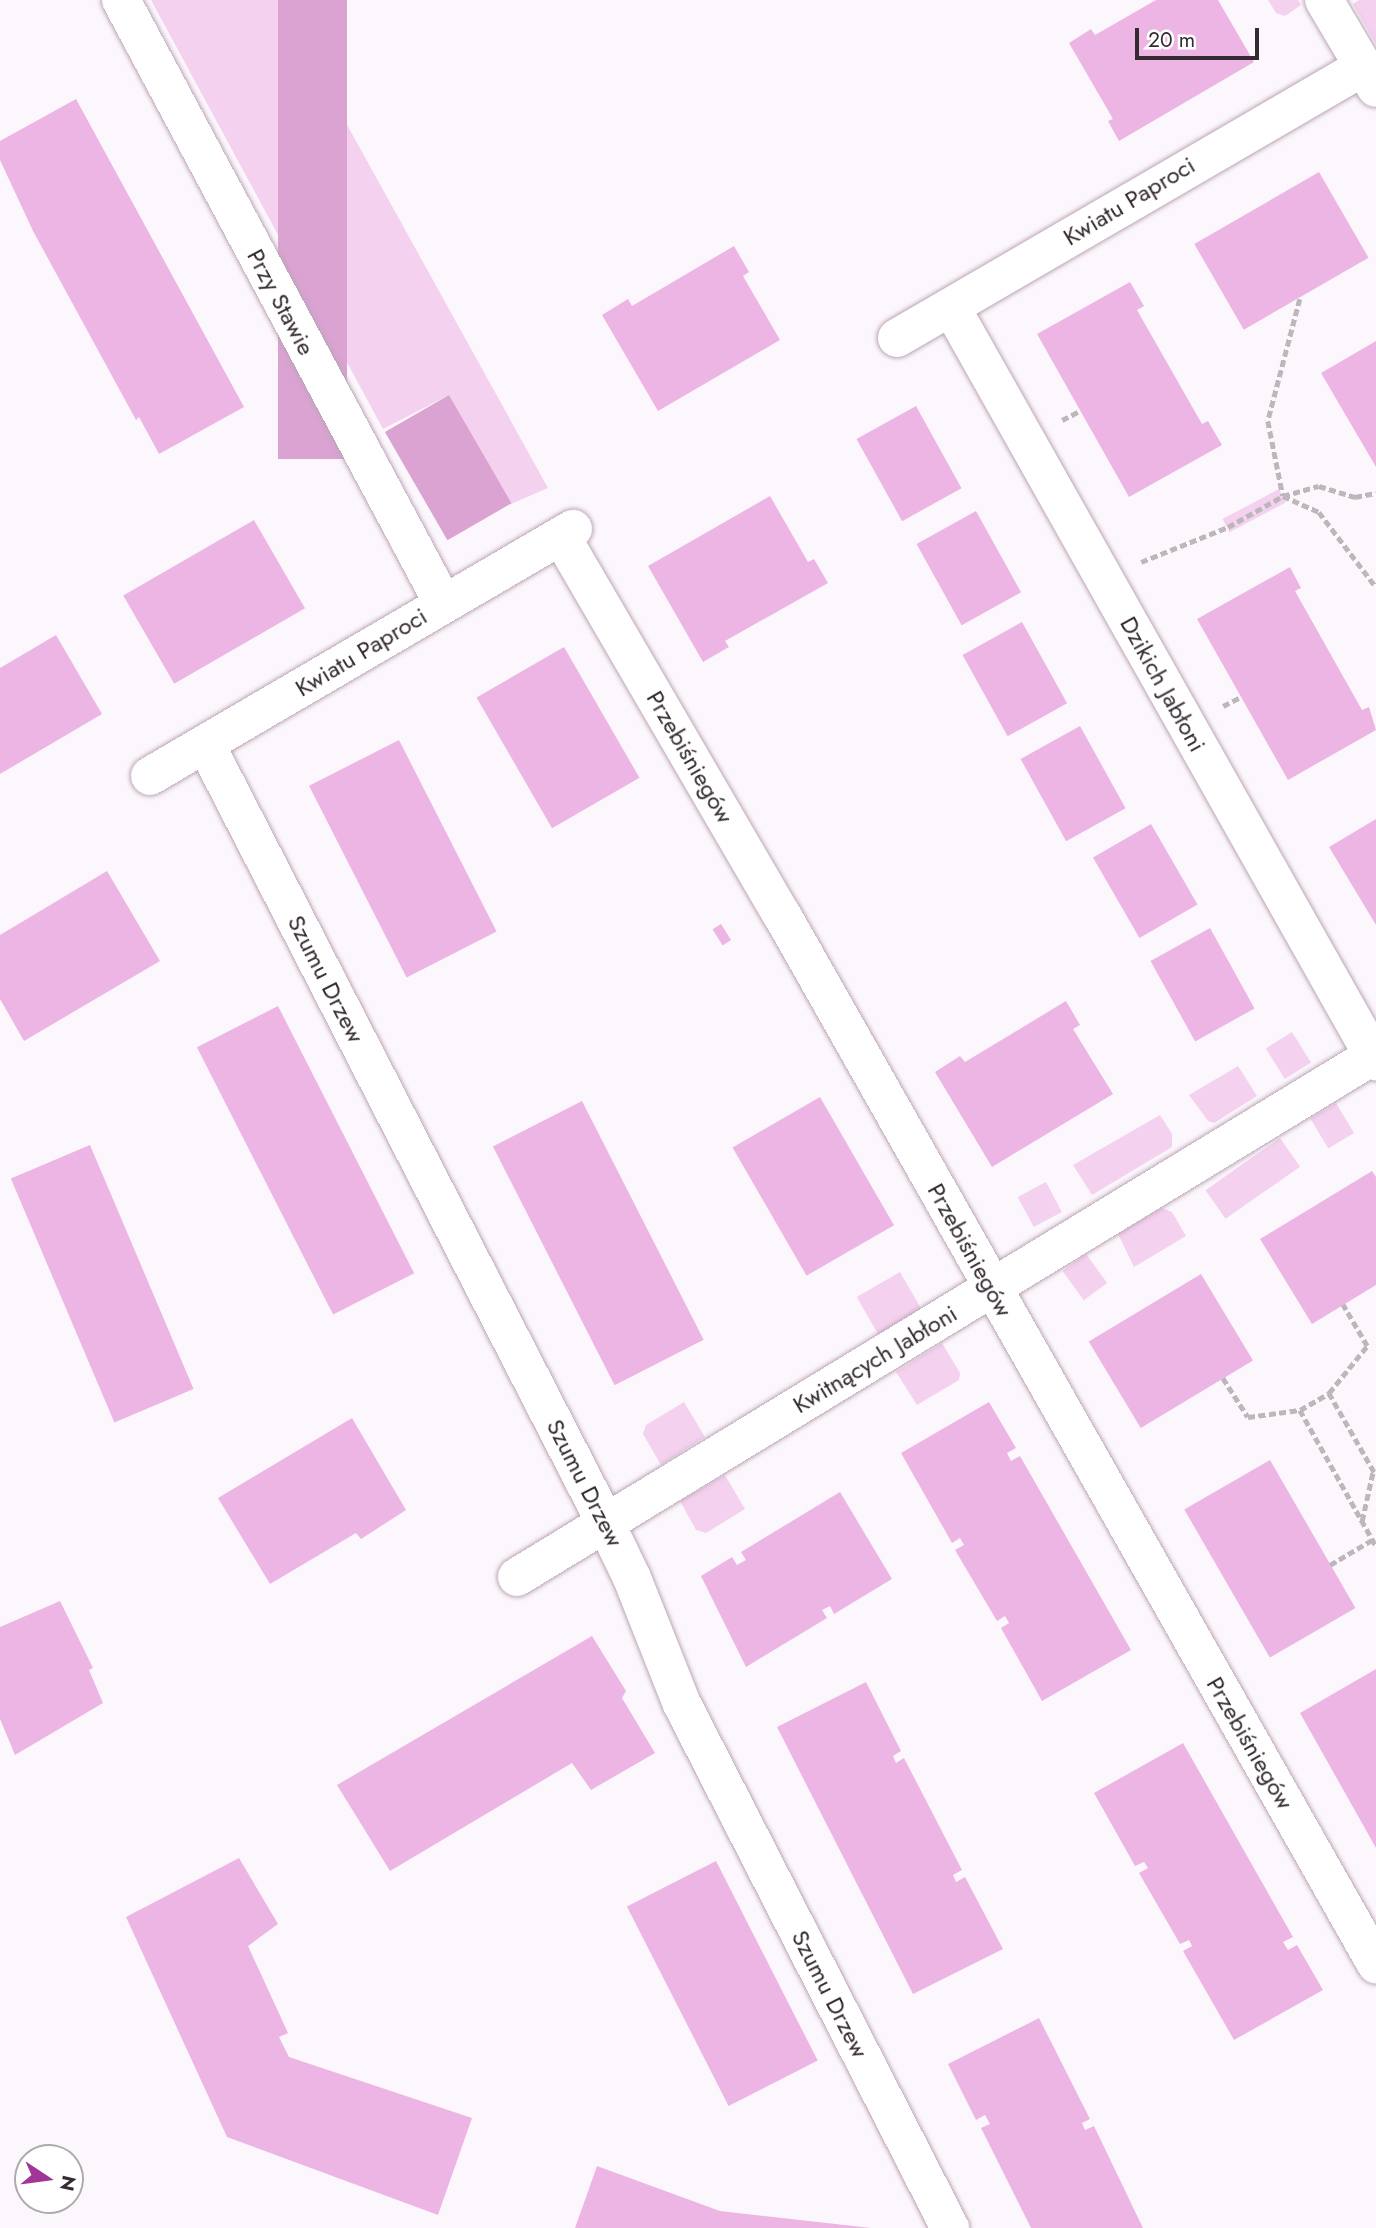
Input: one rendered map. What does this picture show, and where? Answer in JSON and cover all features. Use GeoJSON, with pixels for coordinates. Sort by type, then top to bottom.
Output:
{"type":"FeatureCollection","features":[{"type":"Feature","properties":{"kind":"street","name":"Przy Stawie"},"geometry":{"type":"LineString","coordinates":[[121,0],[443,603]]}},
{"type":"Feature","properties":{"kind":"street"},"geometry":{"type":"LineString","coordinates":[[1324,0],[1370,78]]}},
{"type":"Feature","properties":{"kind":"street","name":"Kwiatu Paproci"},"geometry":{"type":"LineString","coordinates":[[897,338],[1370,78]]}},
{"type":"Feature","properties":{"kind":"street","name":"Dzikich Jabłoni"},"geometry":{"type":"LineString","coordinates":[[951,307],[1375,1057]]}},
{"type":"Feature","properties":{"kind":"street","name":"Kwiatu Paproci"},"geometry":{"type":"LineString","coordinates":[[150,776],[567,533]]}},
{"type":"Feature","properties":{"kind":"street","name":"Przebiśniegów"},"geometry":{"type":"LineString","coordinates":[[567,533],[990,1290],[1376,1965]]}},
{"type":"Feature","properties":{"kind":"street","name":"Szumu Drzew"},"geometry":{"type":"LineString","coordinates":[[206,745],[605,1522],[632,1578],[682,1704],[950,2228]]}},
{"type":"Feature","properties":{"kind":"street","name":"Kwitnących Jabłoni"},"geometry":{"type":"LineString","coordinates":[[517,1577],[1375,1057]]}},
{"type":"Feature","properties":{"kind":"path"},"geometry":{"type":"LineString","coordinates":[[1283,496],[1268,421],[1300,299]]}},
{"type":"Feature","properties":{"kind":"path"},"geometry":{"type":"LineString","coordinates":[[1136,564],[1228,527],[1283,496],[1319,485],[1355,497],[1376,493]]}},
{"type":"Feature","properties":{"kind":"path"},"geometry":{"type":"LineString","coordinates":[[1283,496],[1320,512],[1376,587]]}},
{"type":"Feature","properties":{"kind":"path"},"geometry":{"type":"LineString","coordinates":[[1223,1378],[1248,1417],[1300,1410],[1329,1392],[1367,1346],[1343,1305]]}},
{"type":"Feature","properties":{"kind":"path"},"geometry":{"type":"LineString","coordinates":[[1329,1392],[1375,1473],[1362,1521]]}},
{"type":"Feature","properties":{"kind":"path"},"geometry":{"type":"LineString","coordinates":[[1300,1410],[1376,1546]]}},
{"type":"Feature","properties":{"kind":"path"},"geometry":{"type":"LineString","coordinates":[[1330,1565],[1372,1540]]}},
{"type":"Feature","properties":{"kind":"shaded area"},"geometry":{"type":"Polygon","coordinates":[[[151,0],[278,0],[548,488],[511,504],[449,395],[383,429],[151,0]]]}},
{"type":"Feature","properties":{"kind":"shaded area"},"geometry":{"type":"Polygon","coordinates":[[[278,0],[347,0],[347,459],[278,459],[278,0]]]}},
{"type":"Feature","properties":{"kind":"shaded area"},"geometry":{"type":"Polygon","coordinates":[[[1268,0],[1298,0],[1301,5],[1285,16],[1276,13],[1268,0]]]}},
{"type":"Feature","properties":{"kind":"shaded area"},"geometry":{"type":"Polygon","coordinates":[[[1359,0],[1376,0],[1376,44],[1353,4],[1359,0]]]}},
{"type":"Feature","properties":{"kind":"shaded area"},"geometry":{"type":"Polygon","coordinates":[[[449,395],[512,503],[447,540],[385,432],[449,395]]]}},
{"type":"Feature","properties":{"kind":"shaded area"},"geometry":{"type":"Polygon","coordinates":[[[1279,489],[1286,502],[1230,532],[1222,519],[1279,489]]]}},
{"type":"Feature","properties":{"kind":"shaded area"},"geometry":{"type":"Polygon","coordinates":[[[1292,1032],[1311,1063],[1285,1079],[1266,1048],[1292,1032]]]}},
{"type":"Feature","properties":{"kind":"shaded area"},"geometry":{"type":"Polygon","coordinates":[[[1238,1066],[1257,1096],[1214,1123],[1208,1121],[1189,1095],[1238,1066]]]}},
{"type":"Feature","properties":{"kind":"shaded area"},"geometry":{"type":"Polygon","coordinates":[[[1336,1103],[1354,1133],[1328,1148],[1310,1118],[1336,1103]]]}},
{"type":"Feature","properties":{"kind":"shaded area"},"geometry":{"type":"Polygon","coordinates":[[[1160,1115],[1172,1134],[1172,1147],[1092,1195],[1073,1165],[1160,1115]]]}},
{"type":"Feature","properties":{"kind":"shaded area"},"geometry":{"type":"Polygon","coordinates":[[[1280,1138],[1300,1167],[1226,1219],[1205,1190],[1280,1138]]]}},
{"type":"Feature","properties":{"kind":"shaded area"},"geometry":{"type":"Polygon","coordinates":[[[1046,1182],[1062,1212],[1034,1227],[1018,1197],[1046,1182]]]}},
{"type":"Feature","properties":{"kind":"shaded area"},"geometry":{"type":"Polygon","coordinates":[[[1162,1208],[1172,1212],[1186,1236],[1134,1267],[1118,1234],[1162,1208]]]}},
{"type":"Feature","properties":{"kind":"shaded area"},"geometry":{"type":"Polygon","coordinates":[[[1086,1254],[1107,1283],[1084,1300],[1063,1271],[1086,1254]]]}},
{"type":"Feature","properties":{"kind":"shaded area"},"geometry":{"type":"Polygon","coordinates":[[[900,1272],[922,1309],[878,1334],[857,1297],[900,1272]]]}},
{"type":"Feature","properties":{"kind":"shaded area"},"geometry":{"type":"Polygon","coordinates":[[[942,1343],[960,1373],[959,1380],[917,1405],[896,1372],[942,1343]]]}},
{"type":"Feature","properties":{"kind":"shaded area"},"geometry":{"type":"Polygon","coordinates":[[[684,1402],[705,1437],[661,1465],[643,1434],[646,1425],[684,1402]]]}},
{"type":"Feature","properties":{"kind":"shaded area"},"geometry":{"type":"Polygon","coordinates":[[[725,1475],[745,1509],[706,1533],[696,1530],[680,1501],[725,1475]]]}},
{"type":"Feature","properties":{"kind":"building"},"geometry":{"type":"Polygon","coordinates":[[[1156,0],[1218,0],[1254,62],[1119,141],[1108,121],[1113,119],[1069,43],[1091,29],[1095,35],[1156,0]]]}},
{"type":"Feature","properties":{"kind":"building"},"geometry":{"type":"Polygon","coordinates":[[[76,99],[244,407],[159,454],[139,417],[136,420],[33,231],[0,160],[0,141],[76,99]]]}},
{"type":"Feature","properties":{"kind":"building"},"geometry":{"type":"Polygon","coordinates":[[[1319,172],[1368,258],[1244,330],[1194,244],[1319,172]]]}},
{"type":"Feature","properties":{"kind":"building"},"geometry":{"type":"Polygon","coordinates":[[[734,246],[749,272],[743,276],[780,340],[658,411],[602,315],[628,299],[632,306],[734,246]]]}},
{"type":"Feature","properties":{"kind":"building"},"geometry":{"type":"Polygon","coordinates":[[[1130,282],[1144,306],[1137,310],[1202,424],[1208,421],[1222,445],[1129,497],[1037,334],[1130,282]]]}},
{"type":"Feature","properties":{"kind":"building"},"geometry":{"type":"Polygon","coordinates":[[[1376,341],[1376,467],[1321,373],[1376,341]]]}},
{"type":"Feature","properties":{"kind":"building"},"geometry":{"type":"Polygon","coordinates":[[[916,406],[962,488],[902,521],[857,439],[916,406]]]}},
{"type":"Feature","properties":{"kind":"building"},"geometry":{"type":"Polygon","coordinates":[[[770,496],[808,562],[814,559],[828,583],[725,641],[729,647],[703,662],[648,566],[770,496]]]}},
{"type":"Feature","properties":{"kind":"building"},"geometry":{"type":"Polygon","coordinates":[[[976,511],[1021,592],[962,625],[917,544],[976,511]]]}},
{"type":"Feature","properties":{"kind":"building"},"geometry":{"type":"Polygon","coordinates":[[[254,520],[305,608],[174,684],[123,596],[254,520]]]}},
{"type":"Feature","properties":{"kind":"building"},"geometry":{"type":"Polygon","coordinates":[[[1290,567],[1301,588],[1295,591],[1362,710],[1369,707],[1376,730],[1288,780],[1197,619],[1290,567]]]}},
{"type":"Feature","properties":{"kind":"building"},"geometry":{"type":"Polygon","coordinates":[[[1022,622],[1067,703],[1008,736],[963,655],[1022,622]]]}},
{"type":"Feature","properties":{"kind":"building"},"geometry":{"type":"Polygon","coordinates":[[[56,635],[102,714],[0,774],[0,668],[56,635]]]}},
{"type":"Feature","properties":{"kind":"building"},"geometry":{"type":"Polygon","coordinates":[[[564,647],[640,778],[552,828],[477,698],[564,647]]]}},
{"type":"Feature","properties":{"kind":"building"},"geometry":{"type":"Polygon","coordinates":[[[1080,726],[1126,808],[1066,841],[1021,759],[1080,726]]]}},
{"type":"Feature","properties":{"kind":"building"},"geometry":{"type":"Polygon","coordinates":[[[399,740],[497,932],[407,977],[309,786],[399,740]]]}},
{"type":"Feature","properties":{"kind":"building"},"geometry":{"type":"Polygon","coordinates":[[[1376,819],[1376,925],[1329,847],[1376,819]]]}},
{"type":"Feature","properties":{"kind":"building"},"geometry":{"type":"Polygon","coordinates":[[[1151,824],[1198,905],[1139,938],[1093,857],[1151,824]]]}},
{"type":"Feature","properties":{"kind":"building"},"geometry":{"type":"Polygon","coordinates":[[[107,871],[160,961],[24,1041],[0,999],[0,935],[107,871]]]}},
{"type":"Feature","properties":{"kind":"building"},"geometry":{"type":"Polygon","coordinates":[[[721,924],[731,940],[723,945],[713,929],[721,924]]]}},
{"type":"Feature","properties":{"kind":"building"},"geometry":{"type":"Polygon","coordinates":[[[1210,928],[1255,1008],[1195,1041],[1151,961],[1210,928]]]}},
{"type":"Feature","properties":{"kind":"building"},"geometry":{"type":"Polygon","coordinates":[[[1066,1001],[1080,1025],[1073,1029],[1113,1094],[992,1167],[935,1072],[960,1056],[965,1062],[1066,1001]]]}},
{"type":"Feature","properties":{"kind":"building"},"geometry":{"type":"Polygon","coordinates":[[[278,1006],[414,1273],[333,1315],[197,1047],[278,1006]]]}},
{"type":"Feature","properties":{"kind":"building"},"geometry":{"type":"Polygon","coordinates":[[[820,1097],[894,1225],[807,1276],[733,1148],[820,1097]]]}},
{"type":"Feature","properties":{"kind":"building"},"geometry":{"type":"Polygon","coordinates":[[[582,1101],[704,1340],[615,1385],[493,1146],[582,1101]]]}},
{"type":"Feature","properties":{"kind":"building"},"geometry":{"type":"Polygon","coordinates":[[[90,1145],[194,1389],[114,1423],[11,1179],[90,1145]]]}},
{"type":"Feature","properties":{"kind":"building"},"geometry":{"type":"Polygon","coordinates":[[[1372,1171],[1376,1177],[1376,1285],[1312,1324],[1260,1239],[1372,1171]]]}},
{"type":"Feature","properties":{"kind":"building"},"geometry":{"type":"Polygon","coordinates":[[[1201,1274],[1253,1361],[1141,1428],[1089,1341],[1201,1274]]]}},
{"type":"Feature","properties":{"kind":"building"},"geometry":{"type":"Polygon","coordinates":[[[989,1402],[1016,1448],[1007,1453],[1011,1461],[1020,1456],[1131,1650],[1042,1701],[1001,1628],[1009,1623],[1005,1616],[997,1621],[955,1550],[964,1545],[960,1538],[952,1543],[901,1453],[989,1402]]]}},
{"type":"Feature","properties":{"kind":"building"},"geometry":{"type":"Polygon","coordinates":[[[352,1418],[406,1510],[361,1539],[356,1533],[270,1584],[218,1498],[352,1418]]]}},
{"type":"Feature","properties":{"kind":"building"},"geometry":{"type":"Polygon","coordinates":[[[1270,1460],[1356,1608],[1270,1658],[1184,1510],[1270,1460]]]}},
{"type":"Feature","properties":{"kind":"building"},"geometry":{"type":"Polygon","coordinates":[[[840,1492],[892,1579],[834,1614],[830,1606],[822,1610],[827,1618],[746,1667],[701,1576],[732,1557],[737,1565],[746,1560],[741,1552],[840,1492]]]}},
{"type":"Feature","properties":{"kind":"building"},"geometry":{"type":"Polygon","coordinates":[[[60,1601],[93,1668],[89,1670],[103,1703],[15,1755],[0,1719],[0,1627],[60,1601]]]}},
{"type":"Feature","properties":{"kind":"building"},"geometry":{"type":"Polygon","coordinates":[[[592,1636],[626,1691],[622,1698],[655,1753],[591,1790],[572,1763],[390,1871],[337,1785],[592,1636]]]}},
{"type":"Feature","properties":{"kind":"building"},"geometry":{"type":"Polygon","coordinates":[[[1376,1669],[1376,1848],[1300,1713],[1376,1669]]]}},
{"type":"Feature","properties":{"kind":"building"},"geometry":{"type":"Polygon","coordinates":[[[866,1682],[901,1751],[893,1756],[896,1763],[904,1758],[962,1870],[953,1875],[956,1882],[965,1877],[1003,1949],[913,1994],[777,1727],[866,1682]]]}},
{"type":"Feature","properties":{"kind":"building"},"geometry":{"type":"Polygon","coordinates":[[[1183,1743],[1293,1937],[1283,1942],[1288,1950],[1297,1945],[1323,1990],[1234,2040],[1183,1951],[1192,1946],[1189,1940],[1180,1944],[1139,1873],[1148,1868],[1144,1862],[1135,1866],[1094,1793],[1183,1743]]]}},
{"type":"Feature","properties":{"kind":"building"},"geometry":{"type":"Polygon","coordinates":[[[239,1858],[278,1924],[248,1946],[288,2033],[279,2037],[289,2057],[472,2118],[438,2215],[227,2137],[126,1917],[239,1858]]]}},
{"type":"Feature","properties":{"kind":"building"},"geometry":{"type":"Polygon","coordinates":[[[716,1861],[818,2061],[729,2106],[627,1906],[716,1861]]]}},
{"type":"Feature","properties":{"kind":"building"},"geometry":{"type":"Polygon","coordinates":[[[1039,2018],[1090,2119],[1082,2123],[1085,2130],[1094,2126],[1143,2228],[1031,2228],[981,2128],[990,2124],[985,2115],[976,2120],[948,2064],[1039,2018]]]}},
{"type":"Feature","properties":{"kind":"building"},"geometry":{"type":"Polygon","coordinates":[[[597,2166],[720,2211],[871,2228],[575,2228],[597,2166]]]}}]}
